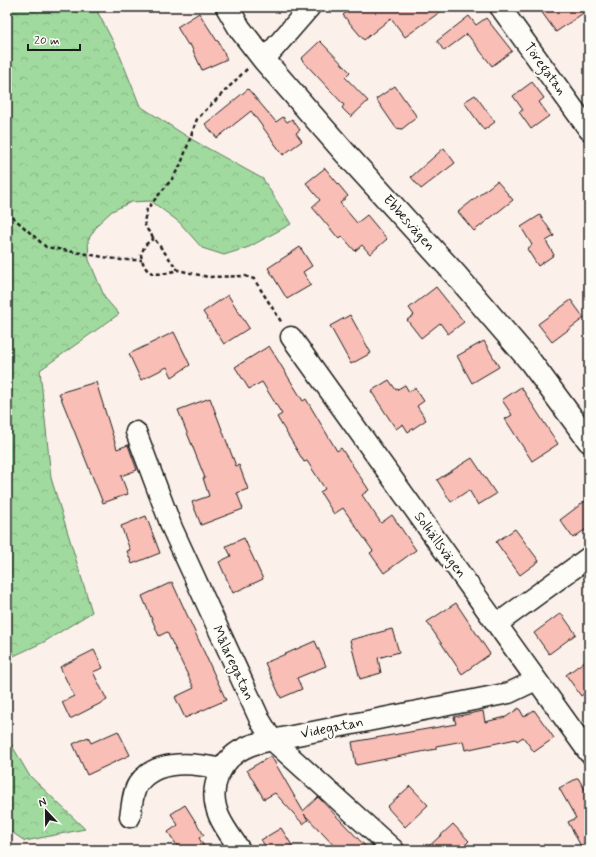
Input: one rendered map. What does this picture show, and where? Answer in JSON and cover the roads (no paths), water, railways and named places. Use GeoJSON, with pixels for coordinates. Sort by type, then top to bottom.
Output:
{"type":"FeatureCollection","features":[{"type":"Feature","properties":{"kind":"street","name":"Ebbesvägen"},"geometry":{"type":"LineString","coordinates":[[227,7],[240,29],[263,58],[346,154],[456,275],[530,360],[589,441]]}},
{"type":"Feature","properties":{"kind":"street"},"geometry":{"type":"LineString","coordinates":[[263,58],[310,7]]}},
{"type":"Feature","properties":{"kind":"street","name":"Töregatan"},"geometry":{"type":"LineString","coordinates":[[500,7],[589,130]]}},
{"type":"Feature","properties":{"kind":"street","name":"Solhällsvägen"},"geometry":{"type":"LineString","coordinates":[[291,337],[589,753]]}},
{"type":"Feature","properties":{"kind":"street","name":"Målaregatan"},"geometry":{"type":"LineString","coordinates":[[136,432],[172,528],[260,720],[272,740],[394,850]]}},
{"type":"Feature","properties":{"kind":"street"},"geometry":{"type":"LineString","coordinates":[[497,624],[589,557]]}},
{"type":"Feature","properties":{"kind":"street","name":"Videgatan"},"geometry":{"type":"LineString","coordinates":[[240,850],[219,817],[214,800],[215,783],[221,769],[230,758],[248,747],[272,740],[509,694],[536,680]]}},
{"type":"Feature","properties":{"kind":"street"},"geometry":{"type":"LineString","coordinates":[[130,817],[138,785],[146,775],[160,768],[176,764],[198,764],[221,769]]}}]}
